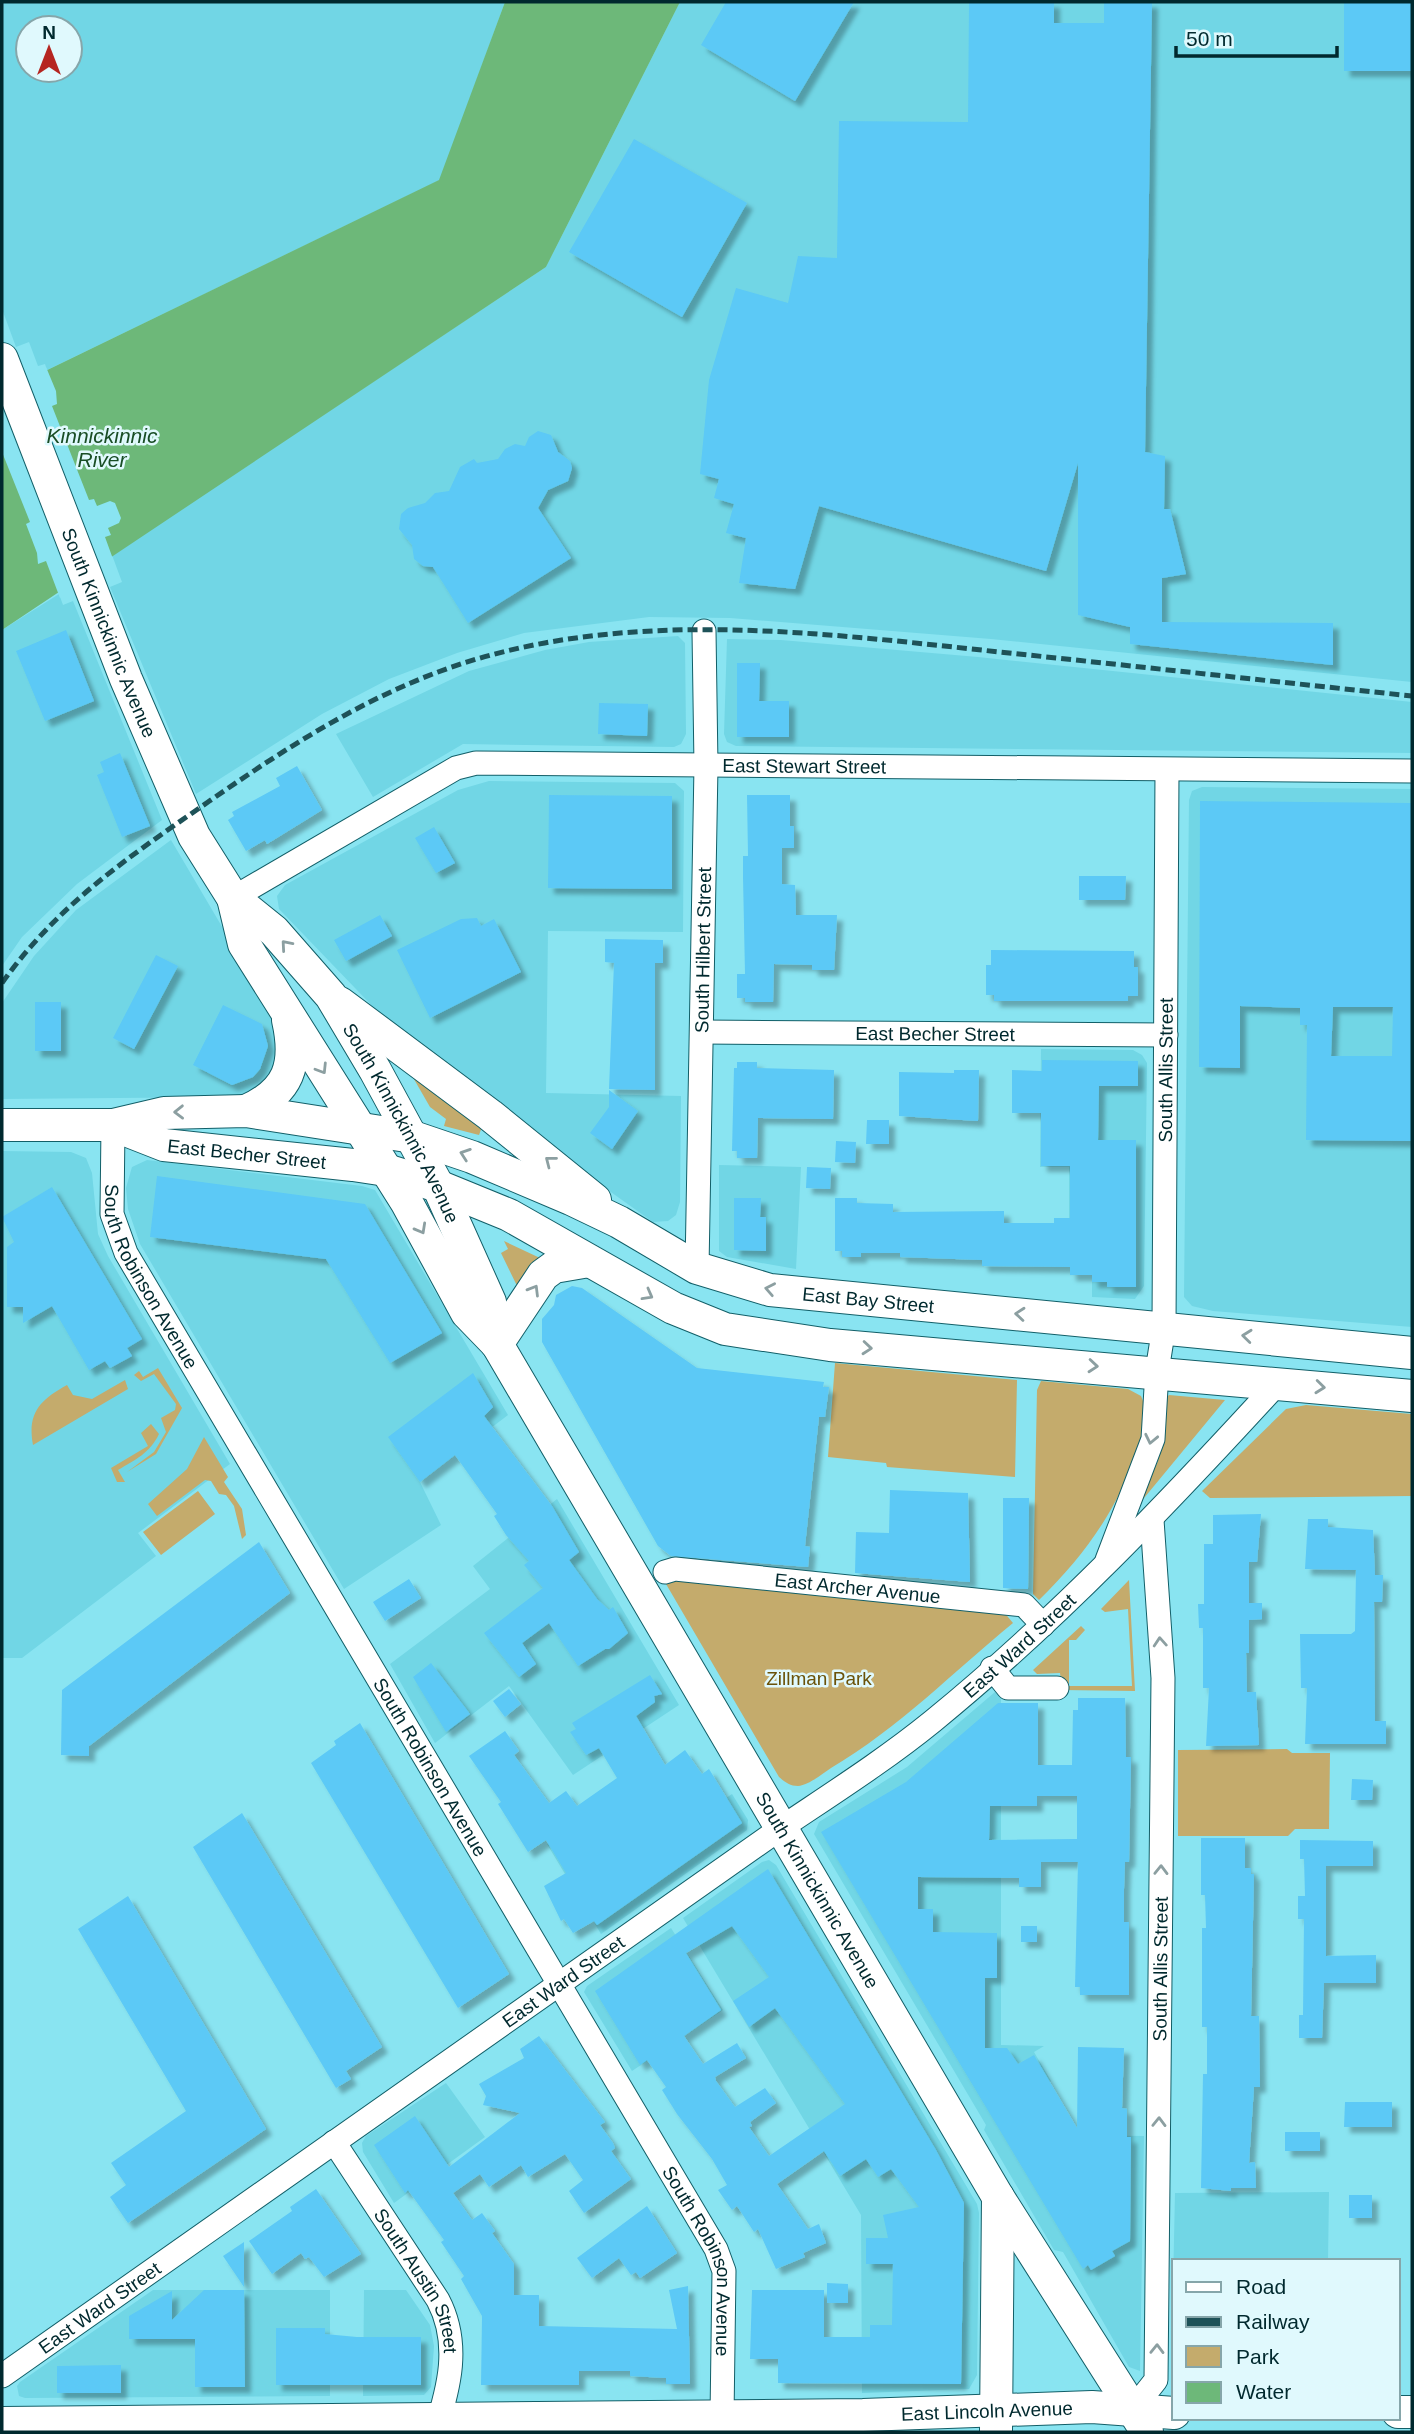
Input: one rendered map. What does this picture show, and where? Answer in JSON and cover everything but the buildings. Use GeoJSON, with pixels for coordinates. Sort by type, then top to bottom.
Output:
{"type":"FeatureCollection","features":[{"type":"Feature","properties":{"kind":"main road","name":"South Kinnickinnic Avenue"},"geometry":{"type":"LineString","coordinates":[[2,359],[175,799],[194,836],[233,898],[244,944],[386,1170],[467,1313],[496,1345],[999,2197],[1140,2421]]}},
{"type":"Feature","properties":{"kind":"main road","name":"South Kinnickinnic Avenue"},"geometry":{"type":"LineString","coordinates":[[233,898],[274,931],[331,996],[413,1137],[438,1186],[490,1302],[496,1345]]}},
{"type":"Feature","properties":{"kind":"main road"},"geometry":{"type":"LineString","coordinates":[[331,996],[397,1043],[555,1165],[619,1222]]}},
{"type":"Feature","properties":{"kind":"main road"},"geometry":{"type":"LineString","coordinates":[[246,1111],[269,1101],[289,1069],[292,1039],[287,1012]]}},
{"type":"Feature","properties":{"kind":"main road","name":"East Becher Street"},"geometry":{"type":"LineString","coordinates":[[2,1125],[113,1125],[164,1113],[246,1111],[358,1126]]}},
{"type":"Feature","properties":{"kind":"main road","name":"East Becher Street"},"geometry":{"type":"LineString","coordinates":[[113,1125],[164,1145],[386,1170]]}},
{"type":"Feature","properties":{"kind":"main road","name":"East Bay Street"},"geometry":{"type":"LineString","coordinates":[[358,1126],[413,1137],[485,1162],[619,1222],[697,1268],[770,1290],[1412,1353]]}},
{"type":"Feature","properties":{"kind":"main road"},"geometry":{"type":"LineString","coordinates":[[386,1170],[438,1186],[509,1215],[673,1308],[725,1329],[830,1345],[1157,1371],[1412,1396]]}},
{"type":"Feature","properties":{"kind":"main road"},"geometry":{"type":"LineString","coordinates":[[496,1345],[543,1275],[554,1267],[589,1261]]}},
{"type":"Feature","properties":{"kind":"main road"},"geometry":{"type":"LineString","coordinates":[[697,1268],[696,1288],[702,1305],[725,1329]]}},
{"type":"Feature","properties":{"kind":"main road"},"geometry":{"type":"LineString","coordinates":[[1278,1383],[1282,1340]]}},
{"type":"Feature","properties":{"kind":"main road"},"geometry":{"type":"LineString","coordinates":[[996,2421],[999,2197]]}},
{"type":"Feature","properties":{"kind":"main road","name":"East Lincoln Avenue"},"geometry":{"type":"LineString","coordinates":[[2,2423],[148,2427],[437,2426],[722,2417],[996,2421],[1092,2407],[1140,2421],[1172,2413]]}},
{"type":"Feature","properties":{"kind":"street","name":"South Hilbert Street"},"geometry":{"type":"LineString","coordinates":[[697,1268],[706,766],[704,631]]}},
{"type":"Feature","properties":{"kind":"street","name":"East Stewart Street"},"geometry":{"type":"LineString","coordinates":[[233,898],[456,768],[476,763],[1412,771]]}},
{"type":"Feature","properties":{"kind":"street","name":"South Allis Street"},"geometry":{"type":"LineString","coordinates":[[1157,1371],[1164,1327],[1167,771]]}},
{"type":"Feature","properties":{"kind":"street","name":"East Becher Street"},"geometry":{"type":"LineString","coordinates":[[702,1032],[1166,1035]]}},
{"type":"Feature","properties":{"kind":"street","name":"South Robinson Avenue"},"geometry":{"type":"LineString","coordinates":[[113,1125],[112,1214],[127,1253],[557,1985],[716,2249],[724,2271],[722,2417]]}},
{"type":"Feature","properties":{"kind":"street","name":"East Ward Street"},"geometry":{"type":"LineString","coordinates":[[1106,1563],[1153,1439],[1157,1371]]}},
{"type":"Feature","properties":{"kind":"street","name":"East Ward Street"},"geometry":{"type":"LineString","coordinates":[[2,2376],[781,1828],[870,1769],[934,1720],[1042,1625],[1152,1520],[1278,1383]]}},
{"type":"Feature","properties":{"kind":"street","name":"South Allis Street"},"geometry":{"type":"LineString","coordinates":[[1140,2421],[1156,2380],[1163,1678],[1152,1520]]}},
{"type":"Feature","properties":{"kind":"street","name":"East Archer Avenue"},"geometry":{"type":"LineString","coordinates":[[665,1572],[675,1569],[1024,1605],[1042,1625]]}},
{"type":"Feature","properties":{"kind":"street"},"geometry":{"type":"LineString","coordinates":[[992,1668],[1008,1688],[1057,1688]]}},
{"type":"Feature","properties":{"kind":"street","name":"South Austin Street"},"geometry":{"type":"LineString","coordinates":[[334,2142],[444,2313],[451,2333],[449,2391],[437,2426]]}},
{"type":"Feature","properties":{"kind":"shaded area"},"geometry":{"type":"Polygon","coordinates":[[[2,2],[505,2],[440,180],[47,370],[45,364],[38,366],[29,342],[16,347],[2,309],[2,2]]]}},
{"type":"Feature","properties":{"kind":"shaded area"},"geometry":{"type":"Polygon","coordinates":[[[680,2],[1412,2],[1412,682],[991,639],[730,618],[649,617],[524,633],[457,653],[389,679],[322,714],[196,794],[110,587],[122,582],[112,555],[546,267],[680,2]]]}},
{"type":"Feature","properties":{"kind":"shaded area"},"geometry":{"type":"Polygon","coordinates":[[[59,594],[63,605],[73,601],[162,820],[77,884],[22,937],[2,966],[2,630],[59,594]]]}},
{"type":"Feature","properties":{"kind":"shaded area"},"geometry":{"type":"Polygon","coordinates":[[[678,636],[685,643],[686,734],[681,744],[674,747],[463,744],[373,797],[336,734],[469,671],[545,650],[589,642],[678,636]]]}},
{"type":"Feature","properties":{"kind":"shaded area"},"geometry":{"type":"Polygon","coordinates":[[[727,639],[781,640],[978,657],[1412,702],[1412,753],[736,746],[727,742],[724,734],[727,639]]]}},
{"type":"Feature","properties":{"kind":"shaded area"},"geometry":{"type":"Polygon","coordinates":[[[489,781],[675,783],[684,791],[683,932],[548,931],[546,1093],[681,1096],[680,1202],[676,1215],[668,1221],[653,1222],[608,1190],[380,1014],[279,909],[277,896],[285,885],[458,790],[489,781]]]}},
{"type":"Feature","properties":{"kind":"shaded area"},"geometry":{"type":"Polygon","coordinates":[[[1202,787],[1412,789],[1412,1327],[1213,1311],[1192,1306],[1184,1297],[1189,800],[1192,791],[1202,787]]]}},
{"type":"Feature","properties":{"kind":"shaded area"},"geometry":{"type":"Polygon","coordinates":[[[171,840],[278,1022],[282,1033],[270,1081],[244,1095],[233,1097],[2,1099],[2,1003],[34,956],[76,910],[171,840]]]}},
{"type":"Feature","properties":{"kind":"shaded area"},"geometry":{"type":"Polygon","coordinates":[[[1041,1049],[1133,1050],[1142,1055],[1147,1063],[1144,1286],[1135,1299],[1092,1297],[1092,1225],[1088,1218],[1069,1218],[1069,1167],[1040,1167],[1041,1049]]]}},
{"type":"Feature","properties":{"kind":"shaded area"},"geometry":{"type":"Polygon","coordinates":[[[2,1151],[71,1152],[86,1158],[92,1173],[98,1234],[108,1256],[230,1464],[138,1533],[156,1556],[22,1658],[2,1658],[2,1151]]]}},
{"type":"Feature","properties":{"kind":"shaded area"},"geometry":{"type":"Polygon","coordinates":[[[147,1160],[362,1186],[375,1190],[508,1415],[420,1482],[441,1525],[344,1589],[140,1244],[128,1209],[126,1188],[132,1167],[147,1160]]]}},
{"type":"Feature","properties":{"kind":"shaded area"},"geometry":{"type":"Polygon","coordinates":[[[719,1165],[801,1167],[796,1269],[727,1257],[719,1251],[719,1165]]]}},
{"type":"Feature","properties":{"kind":"shaded area"},"geometry":{"type":"Polygon","coordinates":[[[557,1499],[679,1705],[573,1775],[509,1686],[435,1743],[390,1664],[490,1589],[473,1566],[557,1499]]]}},
{"type":"Feature","properties":{"kind":"shaded area"},"geometry":{"type":"Polygon","coordinates":[[[995,1692],[1001,1699],[1001,2045],[1044,2046],[1034,2052],[1051,2081],[1045,2085],[1080,2135],[1144,2136],[1140,2371],[1129,2367],[1063,2252],[1054,2250],[984,2130],[986,2125],[814,1834],[819,1822],[907,1767],[995,1692]]]}},
{"type":"Feature","properties":{"kind":"shaded area"},"geometry":{"type":"Polygon","coordinates":[[[732,1794],[748,1820],[747,1830],[601,1934],[547,1844],[597,1810],[632,1861],[732,1794]]]}},
{"type":"Feature","properties":{"kind":"shaded area"},"geometry":{"type":"Polygon","coordinates":[[[769,1860],[776,1865],[977,2204],[977,2375],[969,2389],[862,2393],[861,2215],[683,1918],[762,1862],[769,1860]]]}},
{"type":"Feature","properties":{"kind":"shaded area"},"geometry":{"type":"Polygon","coordinates":[[[671,1928],[723,2010],[632,2071],[584,1992],[587,1986],[671,1928]]]}},
{"type":"Feature","properties":{"kind":"shaded area"},"geometry":{"type":"Polygon","coordinates":[[[446,2083],[485,2137],[394,2203],[363,2152],[362,2143],[366,2136],[446,2083]]]}},
{"type":"Feature","properties":{"kind":"shaded area"},"geometry":{"type":"Polygon","coordinates":[[[1329,2192],[1328,2259],[1174,2259],[1175,2193],[1329,2192]]]}},
{"type":"Feature","properties":{"kind":"shaded area"},"geometry":{"type":"Polygon","coordinates":[[[153,2290],[330,2290],[330,2396],[19,2396],[17,2386],[20,2382],[153,2290]]]}},
{"type":"Feature","properties":{"kind":"shaded area"},"geometry":{"type":"Polygon","coordinates":[[[364,2290],[406,2290],[430,2325],[434,2346],[431,2387],[424,2395],[363,2396],[364,2290]]]}},
{"type":"Feature","properties":{"kind":"green space"},"geometry":{"type":"Polygon","coordinates":[[[407,1067],[483,1124],[479,1135],[444,1126],[446,1119],[430,1107],[407,1067]]]}},
{"type":"Feature","properties":{"kind":"green space"},"geometry":{"type":"Polygon","coordinates":[[[504,1241],[540,1258],[520,1292],[501,1253],[508,1249],[504,1241]]]}},
{"type":"Feature","properties":{"kind":"green space"},"geometry":{"type":"Polygon","coordinates":[[[835,1363],[1017,1380],[1015,1477],[887,1467],[886,1463],[828,1457],[835,1363]]]}},
{"type":"Feature","properties":{"kind":"green space"},"geometry":{"type":"Polygon","coordinates":[[[158,1368],[182,1408],[156,1454],[127,1472],[154,1452],[166,1432],[161,1418],[175,1410],[176,1404],[154,1374],[141,1381],[134,1375],[139,1371],[143,1377],[158,1368]]]}},
{"type":"Feature","properties":{"kind":"green space"},"geometry":{"type":"Polygon","coordinates":[[[125,1380],[128,1389],[33,1445],[34,1416],[49,1396],[67,1385],[73,1395],[92,1399],[125,1380]]]}},
{"type":"Feature","properties":{"kind":"green space"},"geometry":{"type":"Polygon","coordinates":[[[1041,1381],[1128,1389],[1141,1396],[1145,1418],[1141,1440],[1128,1475],[1108,1514],[1084,1550],[1039,1600],[1033,1594],[1037,1390],[1041,1381]]]}},
{"type":"Feature","properties":{"kind":"green space"},"geometry":{"type":"Polygon","coordinates":[[[1169,1395],[1225,1400],[1135,1509],[1158,1461],[1164,1400],[1169,1395]]]}},
{"type":"Feature","properties":{"kind":"green space"},"geometry":{"type":"Polygon","coordinates":[[[1306,1405],[1412,1414],[1412,1496],[1210,1498],[1202,1491],[1286,1409],[1306,1405]]]}},
{"type":"Feature","properties":{"kind":"green space"},"geometry":{"type":"Polygon","coordinates":[[[151,1424],[159,1434],[155,1441],[142,1455],[118,1470],[125,1482],[117,1482],[111,1468],[148,1446],[141,1433],[151,1424]]]}},
{"type":"Feature","properties":{"kind":"green space"},"geometry":{"type":"Polygon","coordinates":[[[204,1437],[228,1477],[224,1482],[242,1509],[246,1535],[242,1539],[234,1506],[226,1495],[219,1494],[211,1481],[205,1480],[157,1516],[148,1504],[187,1469],[204,1437]]]}},
{"type":"Feature","properties":{"kind":"green space"},"geometry":{"type":"Polygon","coordinates":[[[198,1491],[215,1514],[161,1555],[143,1532],[198,1491]]]}},
{"type":"Feature","properties":{"kind":"green space","name":"Zillman Park"},"geometry":{"type":"Polygon","coordinates":[[[672,1580],[1003,1611],[1013,1623],[880,1735],[815,1779],[795,1786],[779,1777],[666,1584],[672,1580]]]}},
{"type":"Feature","properties":{"kind":"green space"},"geometry":{"type":"Polygon","coordinates":[[[1129,1580],[1135,1691],[1062,1690],[1060,1673],[1037,1674],[1033,1670],[1081,1626],[1085,1630],[1076,1640],[1069,1640],[1069,1686],[1132,1686],[1128,1609],[1105,1612],[1101,1609],[1129,1580]]]}},
{"type":"Feature","properties":{"kind":"green space"},"geometry":{"type":"Polygon","coordinates":[[[1287,1749],[1292,1753],[1330,1753],[1329,1829],[1295,1829],[1288,1836],[1178,1836],[1178,1750],[1287,1749]]]}},
{"type":"Feature","properties":{"kind":"water","name":"Kinnickinnic River"},"geometry":{"type":"Polygon","coordinates":[[[505,2],[680,2],[546,267],[2,630],[2,392],[439,180],[505,2]]]}},
{"type":"Feature","properties":{"kind":"pier"},"geometry":{"type":"Polygon","coordinates":[[[46,367],[56,391],[57,404],[52,406],[89,500],[94,499],[97,506],[110,501],[115,503],[121,518],[119,523],[108,528],[111,535],[105,537],[113,559],[60,598],[46,561],[38,564],[37,553],[26,524],[30,522],[2,452],[2,388],[46,367]]]}},
{"type":"Feature","properties":{"kind":"railway"},"geometry":{"type":"LineString","coordinates":[[2,983],[47,929],[97,883],[150,842],[275,757],[343,716],[415,681],[491,655],[554,641],[618,633],[683,630],[814,634],[1412,696]]}}]}
